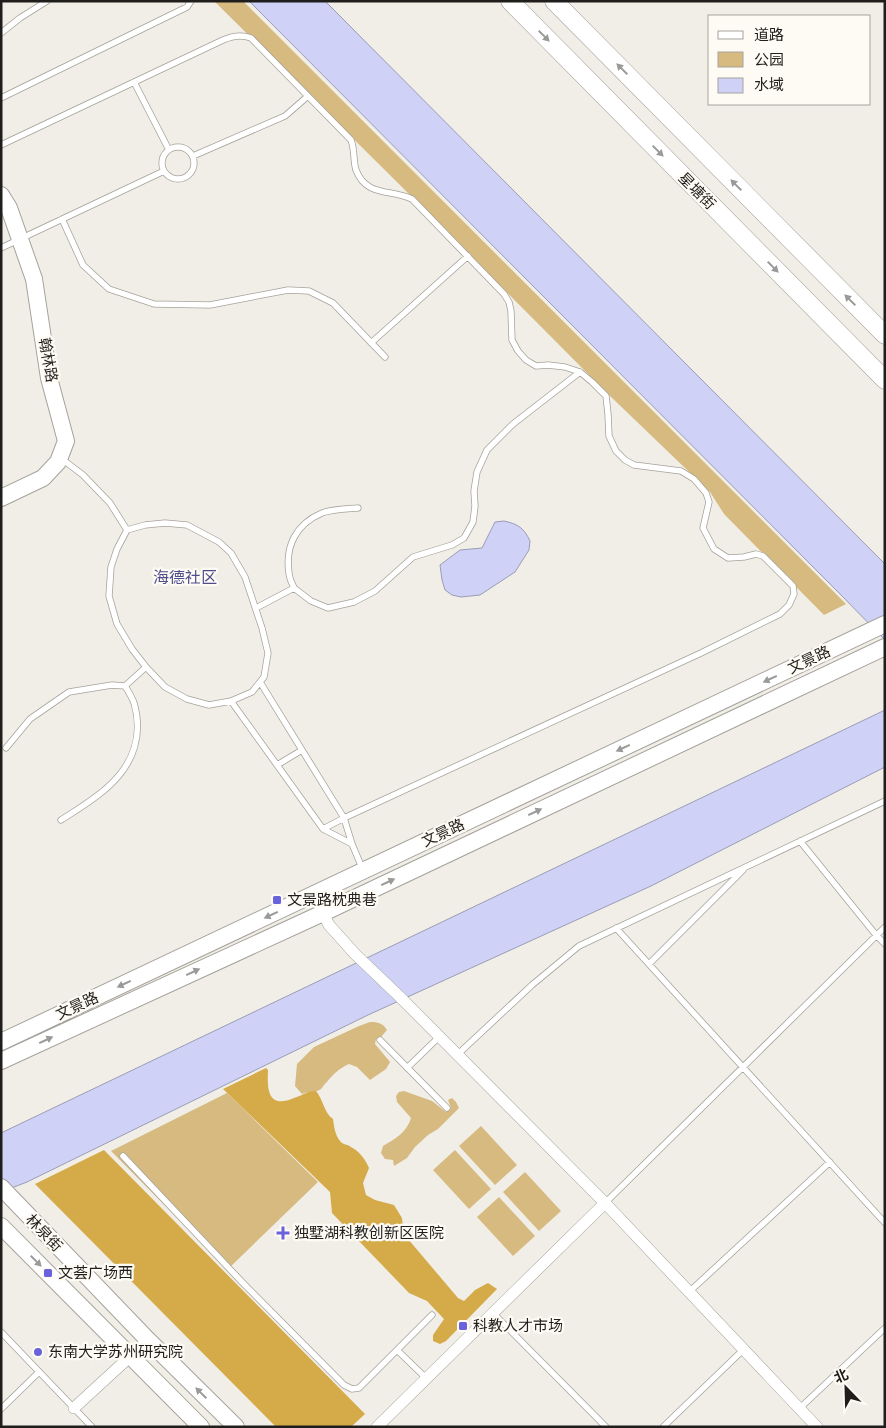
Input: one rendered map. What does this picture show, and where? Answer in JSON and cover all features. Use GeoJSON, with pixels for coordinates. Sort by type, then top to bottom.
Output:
{"type":"FeatureCollection","features":[{"type":"Feature","properties":{"kind":"main road","name":"星塘街"},"geometry":{"type":"LineString","coordinates":[[510,1],[885,380]]}},
{"type":"Feature","properties":{"kind":"main road"},"geometry":{"type":"LineString","coordinates":[[554,1],[885,335]]}},
{"type":"Feature","properties":{"kind":"main road","name":"翰林路"},"geometry":{"type":"LineString","coordinates":[[1,195],[9,208],[34,279],[49,378],[66,441],[58,462],[43,478],[1,498]]}},
{"type":"Feature","properties":{"kind":"main road","name":"文景路"},"geometry":{"type":"LineString","coordinates":[[1,1042],[885,624]]}},
{"type":"Feature","properties":{"kind":"main road","name":"文景路"},"geometry":{"type":"LineString","coordinates":[[1,1061],[323,913],[878,650]]}},
{"type":"Feature","properties":{"kind":"main road","name":"林泉街"},"geometry":{"type":"LineString","coordinates":[[1,1188],[148,1340],[236,1427]]}},
{"type":"Feature","properties":{"kind":"main road","name":"林泉街"},"geometry":{"type":"LineString","coordinates":[[1,1226],[201,1427]]}},
{"type":"Feature","properties":{"kind":"street"},"geometry":{"type":"LineString","coordinates":[[323,913],[329,926],[355,954],[604,1203],[817,1427]]}},
{"type":"Feature","properties":{"kind":"street"},"geometry":{"type":"LineString","coordinates":[[383,1425],[426,1378],[604,1203]]}},
{"type":"Feature","properties":{"kind":"street"},"geometry":{"type":"LineString","coordinates":[[74,1408],[148,1340]]}},
{"type":"Feature","properties":{"kind":"lane"},"geometry":{"type":"LineString","coordinates":[[1,33],[47,1]]}},
{"type":"Feature","properties":{"kind":"lane"},"geometry":{"type":"LineString","coordinates":[[1,98],[187,6],[191,1]]}},
{"type":"Feature","properties":{"kind":"lane"},"geometry":{"type":"LineString","coordinates":[[1,145],[232,36],[245,35],[251,38],[351,140],[354,148],[355,168],[360,179],[367,186],[375,190],[412,199],[504,294],[509,302],[511,311],[512,340],[526,360],[536,366],[565,367],[580,372],[606,396],[609,436],[616,451],[625,460],[634,465],[681,471],[694,479],[706,493],[709,502],[703,528],[714,549],[728,558],[756,554],[763,556],[793,586],[794,594],[789,605],[780,614],[701,653],[323,829]]}},
{"type":"Feature","properties":{"kind":"lane"},"geometry":{"type":"LineString","coordinates":[[134,82],[169,150]]}},
{"type":"Feature","properties":{"kind":"lane"},"geometry":{"type":"LineString","coordinates":[[193,156],[285,116],[308,96]]}},
{"type":"Feature","properties":{"kind":"lane"},"geometry":{"type":"LineString","coordinates":[[177,147],[182,148],[193,156],[194,169],[186,177],[176,180],[164,171],[162,160],[169,150],[177,147]]}},
{"type":"Feature","properties":{"kind":"lane"},"geometry":{"type":"LineString","coordinates":[[1,248],[164,171]]}},
{"type":"Feature","properties":{"kind":"lane"},"geometry":{"type":"LineString","coordinates":[[62,219],[83,265],[108,289],[154,304],[210,305],[288,290],[309,292],[333,303],[385,357]]}},
{"type":"Feature","properties":{"kind":"lane"},"geometry":{"type":"LineString","coordinates":[[371,343],[468,256]]}},
{"type":"Feature","properties":{"kind":"lane"},"geometry":{"type":"LineString","coordinates":[[358,508],[324,512],[307,521],[295,534],[289,552],[289,574],[294,588],[311,601],[328,608],[354,602],[375,591],[413,557],[452,545],[464,538],[473,522],[476,506],[474,491],[477,472],[487,450],[513,424],[580,372]]}},
{"type":"Feature","properties":{"kind":"lane"},"geometry":{"type":"LineString","coordinates":[[60,457],[83,475],[110,503],[127,530]]}},
{"type":"Feature","properties":{"kind":"lane"},"geometry":{"type":"LineString","coordinates":[[165,523],[187,525],[219,542],[231,553],[245,577],[256,608],[268,653],[264,677],[252,692],[231,701],[209,706],[187,699],[165,687],[146,668],[117,624],[109,596],[111,567],[117,549],[127,530],[145,525],[165,523]]}},
{"type":"Feature","properties":{"kind":"lane"},"geometry":{"type":"LineString","coordinates":[[256,608],[294,588]]}},
{"type":"Feature","properties":{"kind":"lane"},"geometry":{"type":"LineString","coordinates":[[6,748],[30,719],[69,692],[112,685],[125,686],[146,668]]}},
{"type":"Feature","properties":{"kind":"lane"},"geometry":{"type":"LineString","coordinates":[[260,682],[344,818],[352,844],[364,870]]}},
{"type":"Feature","properties":{"kind":"lane"},"geometry":{"type":"LineString","coordinates":[[61,820],[112,784],[130,760],[137,743],[137,723],[134,702],[125,686]]}},
{"type":"Feature","properties":{"kind":"lane"},"geometry":{"type":"LineString","coordinates":[[231,701],[323,829],[352,844]]}},
{"type":"Feature","properties":{"kind":"lane"},"geometry":{"type":"LineString","coordinates":[[277,765],[302,750]]}},
{"type":"Feature","properties":{"kind":"lane"},"geometry":{"type":"LineString","coordinates":[[457,1055],[532,985],[579,946],[885,800]]}},
{"type":"Feature","properties":{"kind":"lane"},"geometry":{"type":"LineString","coordinates":[[800,841],[885,944]]}},
{"type":"Feature","properties":{"kind":"lane"},"geometry":{"type":"LineString","coordinates":[[649,964],[746,867]]}},
{"type":"Feature","properties":{"kind":"lane"},"geometry":{"type":"LineString","coordinates":[[604,1203],[885,927]]}},
{"type":"Feature","properties":{"kind":"lane"},"geometry":{"type":"LineString","coordinates":[[616,928],[885,1222]]}},
{"type":"Feature","properties":{"kind":"lane"},"geometry":{"type":"LineString","coordinates":[[408,1068],[439,1037]]}},
{"type":"Feature","properties":{"kind":"lane"},"geometry":{"type":"LineString","coordinates":[[380,1040],[447,1108]]}},
{"type":"Feature","properties":{"kind":"lane"},"geometry":{"type":"LineString","coordinates":[[123,1156],[242,1282],[344,1385],[352,1389],[358,1388],[432,1315]]}},
{"type":"Feature","properties":{"kind":"lane"},"geometry":{"type":"LineString","coordinates":[[689,1292],[830,1162]]}},
{"type":"Feature","properties":{"kind":"lane"},"geometry":{"type":"LineString","coordinates":[[492,1313],[606,1427]]}},
{"type":"Feature","properties":{"kind":"lane"},"geometry":{"type":"LineString","coordinates":[[800,1408],[885,1328]]}},
{"type":"Feature","properties":{"kind":"lane"},"geometry":{"type":"LineString","coordinates":[[1,1332],[92,1427]]}},
{"type":"Feature","properties":{"kind":"lane"},"geometry":{"type":"LineString","coordinates":[[663,1427],[744,1349]]}},
{"type":"Feature","properties":{"kind":"lane"},"geometry":{"type":"LineString","coordinates":[[397,1350],[426,1378]]}},
{"type":"Feature","properties":{"kind":"lane"},"geometry":{"type":"LineString","coordinates":[[1,1409],[39,1372]]}},
{"type":"Feature","properties":{"kind":"green space"},"geometry":{"type":"Polygon","coordinates":[[[214,1],[243,1],[846,604],[824,615],[724,514],[710,492],[608,394],[214,1]]]}},
{"type":"Feature","properties":{"kind":"green space"},"geometry":{"type":"Polygon","coordinates":[[[370,1022],[380,1023],[387,1030],[381,1037],[376,1039],[375,1044],[390,1062],[386,1069],[370,1080],[357,1067],[349,1064],[334,1074],[321,1089],[302,1094],[295,1086],[297,1064],[314,1047],[370,1022]]]}},
{"type":"Feature","properties":{"kind":"green space"},"geometry":{"type":"Polygon","coordinates":[[[404,1091],[432,1101],[446,1112],[451,1108],[448,1100],[452,1098],[459,1108],[438,1129],[415,1147],[407,1158],[394,1166],[393,1160],[385,1159],[381,1153],[383,1146],[404,1131],[411,1118],[397,1102],[396,1096],[399,1092],[404,1091]]]}},
{"type":"Feature","properties":{"kind":"green space"},"geometry":{"type":"Polygon","coordinates":[[[227,1093],[318,1182],[228,1269],[111,1151],[227,1093]]]}},
{"type":"Feature","properties":{"kind":"green space"},"geometry":{"type":"Polygon","coordinates":[[[481,1126],[517,1165],[495,1185],[459,1146],[481,1126]]]}},
{"type":"Feature","properties":{"kind":"green space"},"geometry":{"type":"Polygon","coordinates":[[[455,1150],[491,1189],[469,1209],[433,1170],[455,1150]]]}},
{"type":"Feature","properties":{"kind":"green space"},"geometry":{"type":"Polygon","coordinates":[[[525,1172],[561,1211],[539,1231],[503,1192],[525,1172]]]}},
{"type":"Feature","properties":{"kind":"green space"},"geometry":{"type":"Polygon","coordinates":[[[499,1197],[535,1236],[513,1256],[477,1217],[499,1197]]]}},
{"type":"Feature","properties":{"kind":"shaded area"},"geometry":{"type":"Polygon","coordinates":[[[266,1068],[268,1070],[269,1091],[274,1099],[285,1101],[307,1092],[316,1091],[333,1119],[338,1139],[357,1151],[368,1165],[369,1168],[363,1183],[366,1195],[375,1200],[394,1205],[402,1218],[403,1228],[408,1239],[458,1298],[464,1301],[475,1290],[488,1283],[497,1289],[446,1341],[440,1344],[433,1341],[433,1335],[444,1319],[427,1301],[409,1293],[332,1213],[330,1192],[223,1089],[266,1068]]]}},
{"type":"Feature","properties":{"kind":"shaded area"},"geometry":{"type":"Polygon","coordinates":[[[104,1150],[365,1414],[351,1427],[276,1427],[35,1184],[104,1150]]]}},
{"type":"Feature","properties":{"kind":"water"},"geometry":{"type":"Polygon","coordinates":[[[249,1],[325,1],[885,564],[885,640],[841,595],[249,1]]]}},
{"type":"Feature","properties":{"kind":"water"},"geometry":{"type":"Polygon","coordinates":[[[504,521],[520,527],[530,541],[529,550],[515,572],[480,595],[461,597],[452,595],[445,590],[440,565],[460,550],[482,548],[495,522],[504,521]]]}},
{"type":"Feature","properties":{"kind":"water"},"geometry":{"type":"Polygon","coordinates":[[[885,710],[885,767],[651,886],[368,1015],[27,1182],[1,1192],[1,1133],[885,710]]]}},
{"type":"Feature","properties":{"kind":"place","name":"文景路枕典巷"},"geometry":{"type":"Point","coordinates":[277,900]}},
{"type":"Feature","properties":{"kind":"place","name":"独墅湖科教创新区医院"},"geometry":{"type":"Point","coordinates":[283,1233]}},
{"type":"Feature","properties":{"kind":"place","name":"文荟广场西"},"geometry":{"type":"Point","coordinates":[48,1273]}},
{"type":"Feature","properties":{"kind":"place","name":"科教人才市场"},"geometry":{"type":"Point","coordinates":[463,1326]}},
{"type":"Feature","properties":{"kind":"place","name":"东南大学苏州研究院"},"geometry":{"type":"Point","coordinates":[38,1352]}},
{"type":"Feature","properties":{"kind":"district","name":"海德社区"},"geometry":{"type":"Point","coordinates":[185,577]}}]}
